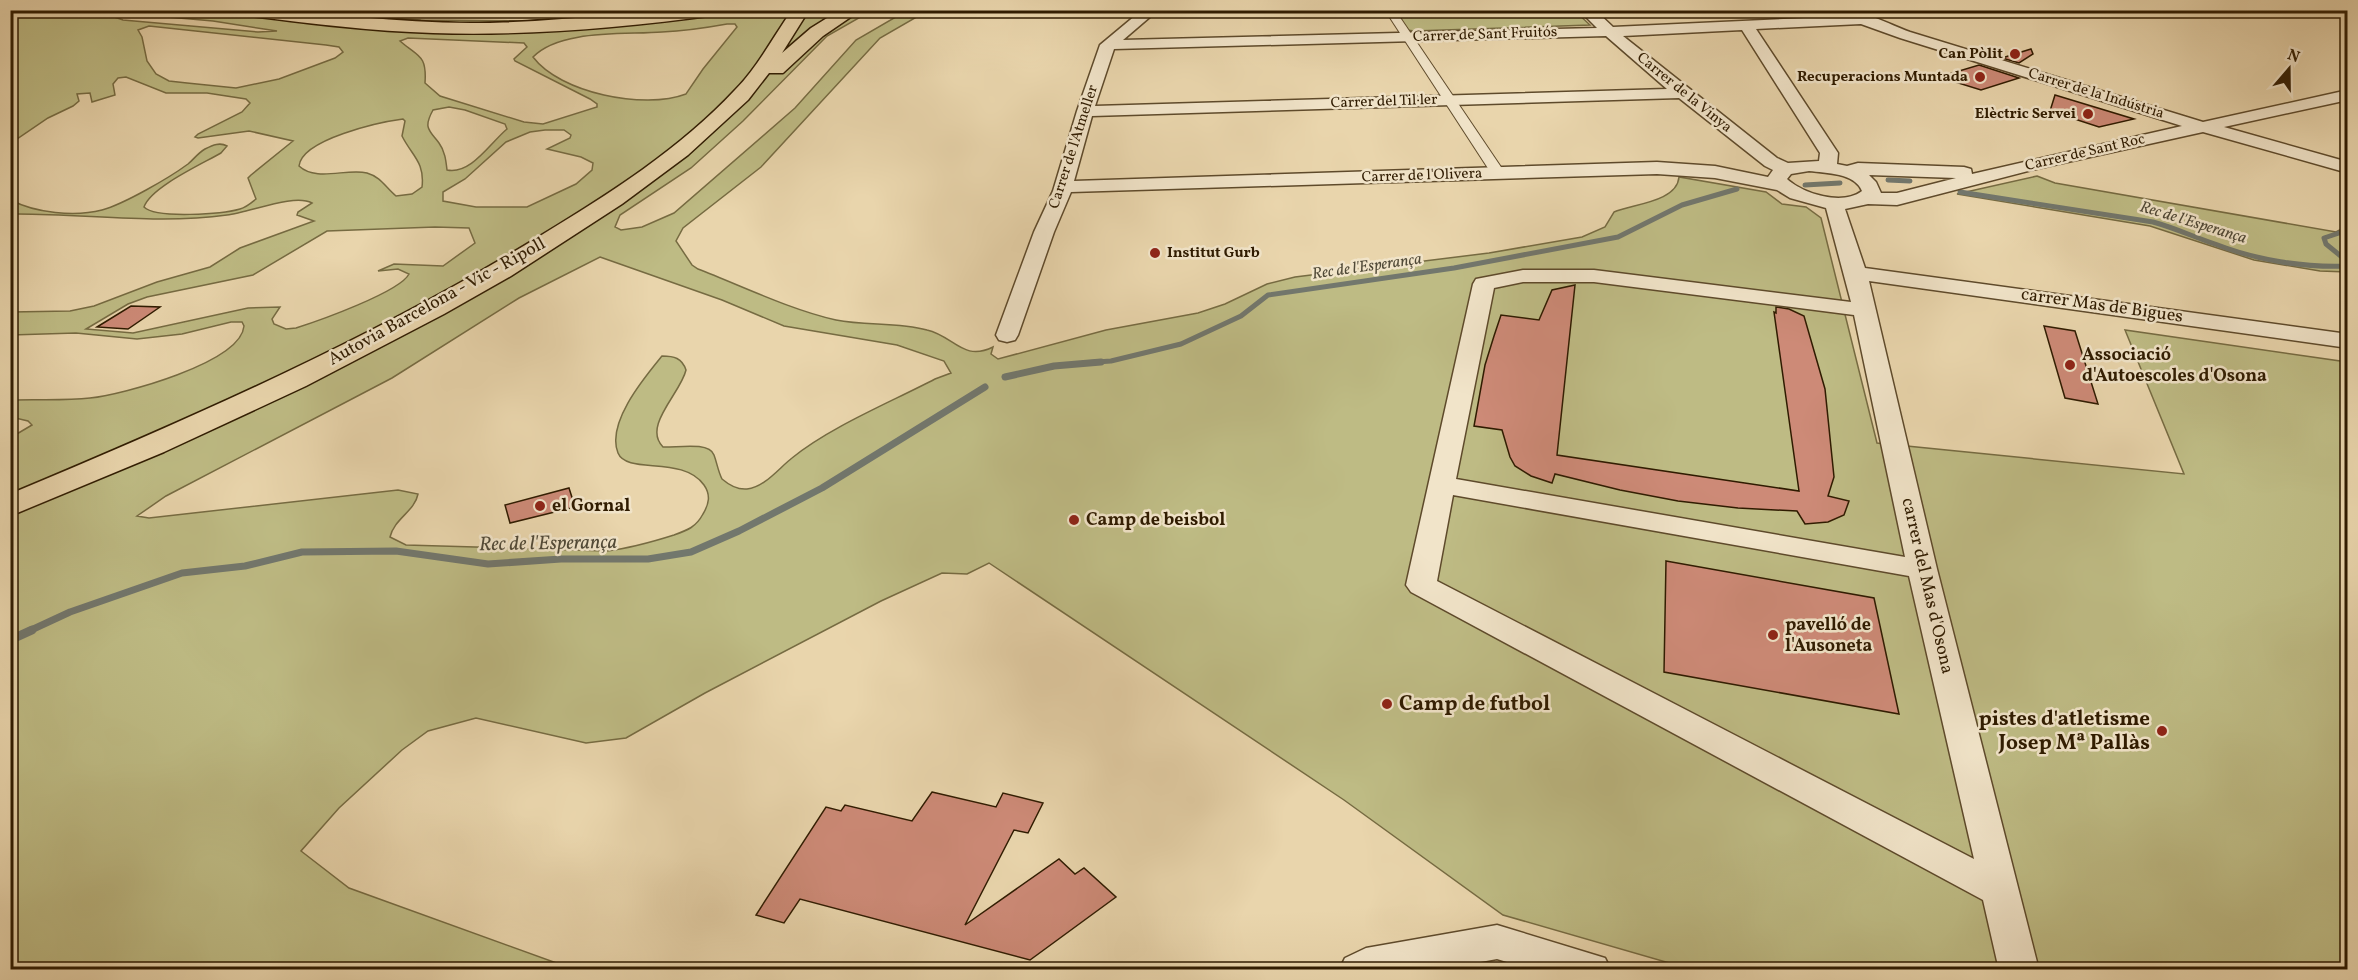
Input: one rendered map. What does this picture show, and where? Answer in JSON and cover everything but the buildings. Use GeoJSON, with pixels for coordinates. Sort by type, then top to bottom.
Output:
{"type":"FeatureCollection","features":[{"type":"Feature","properties":{"kind":"highway"},"geometry":{"type":"LineString","coordinates":[[242,10],[379,25],[484,28],[615,22],[716,10]]}},
{"type":"Feature","properties":{"kind":"highway","name":"Autovia Barcelona - Vic - Ripoll"},"geometry":{"type":"LineString","coordinates":[[10,492],[213,406],[306,362],[536,232],[631,169],[683,127],[732,78],[783,10]]}},
{"type":"Feature","properties":{"kind":"highway","name":"Autovia Barcelona - Vic - Ripoll"},"geometry":{"type":"LineString","coordinates":[[10,507],[243,405],[362,346],[463,292],[546,243],[645,178],[715,122],[744,93],[801,10]]}},
{"type":"Feature","properties":{"kind":"highway"},"geometry":{"type":"LineString","coordinates":[[744,93],[765,79],[817,32],[853,10]]}},
{"type":"Feature","properties":{"kind":"street"},"geometry":{"type":"LineString","coordinates":[[1108,45],[1151,10]]}},
{"type":"Feature","properties":{"kind":"street"},"geometry":{"type":"LineString","coordinates":[[1390,10],[1498,173]]}},
{"type":"Feature","properties":{"kind":"street","name":"Carrer de la Vinya"},"geometry":{"type":"LineString","coordinates":[[1586,10],[1608,32],[1771,162],[1783,177]]}},
{"type":"Feature","properties":{"kind":"street","name":"Carrer de la Indústria"},"geometry":{"type":"LineString","coordinates":[[1847,10],[1862,20],[2174,119],[2206,126],[2348,168]]}},
{"type":"Feature","properties":{"kind":"street","name":"Carrer de Sant Fruitós"},"geometry":{"type":"LineString","coordinates":[[1108,45],[1608,32],[1862,20]]}},
{"type":"Feature","properties":{"kind":"street"},"geometry":{"type":"LineString","coordinates":[[1746,26],[1829,153],[1837,170],[1869,183],[1872,193],[1868,198]]}},
{"type":"Feature","properties":{"kind":"street","name":"Carrer de l'Atmeller"},"geometry":{"type":"LineString","coordinates":[[1007,335],[1062,187],[1108,45]]}},
{"type":"Feature","properties":{"kind":"street","name":"Carrer del Til·ler"},"geometry":{"type":"LineString","coordinates":[[1085,111],[1683,93]]}},
{"type":"Feature","properties":{"kind":"street","name":"Carrer de Sant Roc"},"geometry":{"type":"LineString","coordinates":[[1998,172],[1837,170],[1801,166],[1783,177],[1801,196],[1834,202],[1868,198],[1897,199],[1998,172],[2348,94]]}},
{"type":"Feature","properties":{"kind":"street","name":"Carrer de l'Olivera"},"geometry":{"type":"LineString","coordinates":[[1062,187],[1657,168],[1783,177]]}},
{"type":"Feature","properties":{"kind":"street","name":"carrer del Mas d'Osona"},"geometry":{"type":"LineString","coordinates":[[1834,202],[1856,273],[1922,568],[2019,969]]}},
{"type":"Feature","properties":{"kind":"street","name":"carrer Mas de Bigues"},"geometry":{"type":"LineString","coordinates":[[1856,273],[2348,340]]}},
{"type":"Feature","properties":{"kind":"street"},"geometry":{"type":"LineString","coordinates":[[1864,310],[1594,276],[1523,276],[1484,284],[1421,585],[1999,890]]}},
{"type":"Feature","properties":{"kind":"street"},"geometry":{"type":"LineString","coordinates":[[1442,485],[1922,568]]}},
{"type":"Feature","properties":{"kind":"street"},"geometry":{"type":"LineString","coordinates":[[1359,969],[1366,965],[1505,956],[1592,969]]}},
{"type":"Feature","properties":{"kind":"shaded area"},"geometry":{"type":"Polygon","coordinates":[[[321,10],[345,15],[421,20],[524,21],[678,10],[871,11],[827,36],[743,121],[691,168],[620,215],[615,227],[621,230],[642,227],[674,213],[795,108],[856,40],[906,11],[927,11],[880,38],[761,167],[683,228],[676,241],[692,265],[698,269],[784,304],[836,320],[927,330],[966,350],[983,351],[993,347],[991,354],[998,359],[1106,330],[1198,313],[1225,304],[1267,284],[1295,277],[1489,253],[1582,237],[1605,227],[1614,212],[1663,197],[1671,192],[1679,177],[1766,192],[1782,204],[1806,207],[1821,218],[1877,443],[2184,474],[2125,330],[2347,362],[2347,969],[1690,969],[1503,915],[1344,800],[989,563],[967,574],[942,573],[881,601],[705,693],[626,738],[586,743],[476,718],[428,731],[402,750],[339,808],[301,851],[349,888],[573,969],[11,969],[10,438],[32,425],[28,421],[11,417],[11,400],[90,398],[152,384],[178,375],[223,352],[238,340],[244,326],[242,322],[231,322],[182,334],[137,339],[76,333],[11,335],[11,312],[70,311],[94,306],[157,282],[210,267],[240,248],[314,221],[297,215],[312,203],[294,200],[236,214],[200,218],[146,219],[11,214],[11,200],[55,213],[102,210],[146,190],[180,170],[205,149],[219,144],[227,146],[221,153],[166,184],[149,199],[144,207],[151,211],[175,214],[205,214],[240,209],[256,199],[248,178],[293,141],[249,131],[195,137],[242,112],[250,103],[246,99],[207,93],[166,93],[126,77],[118,78],[113,84],[115,95],[92,102],[90,93],[77,94],[79,101],[73,106],[48,118],[11,143],[11,11],[321,10]],[[103,13],[123,20],[258,32],[277,31],[213,21],[103,13]],[[727,24],[576,38],[545,48],[533,57],[546,70],[582,89],[626,99],[668,98],[686,94],[737,27],[735,24],[727,24]],[[149,26],[138,30],[142,37],[147,61],[156,74],[169,81],[236,88],[279,79],[335,58],[343,52],[339,47],[326,45],[149,26]],[[408,38],[400,41],[420,57],[424,66],[425,83],[440,96],[524,122],[543,124],[597,107],[597,104],[590,99],[515,61],[514,59],[527,47],[524,43],[408,38]],[[449,107],[433,110],[428,121],[428,128],[443,149],[447,170],[464,168],[472,163],[507,129],[505,124],[449,107]],[[403,119],[377,124],[327,140],[303,156],[299,166],[306,171],[323,174],[367,173],[380,180],[396,196],[412,194],[422,187],[422,171],[402,136],[405,121],[403,119]],[[564,130],[530,132],[506,142],[465,179],[443,192],[443,201],[476,207],[527,207],[576,184],[592,170],[593,163],[581,157],[547,149],[570,138],[571,135],[564,130]],[[469,228],[327,231],[253,275],[147,297],[128,304],[86,329],[133,333],[248,308],[280,307],[272,319],[274,324],[286,329],[296,328],[375,297],[391,289],[409,274],[398,269],[378,271],[394,264],[443,266],[475,243],[469,228]],[[600,257],[519,298],[392,378],[166,496],[137,516],[149,518],[398,490],[418,494],[413,505],[396,525],[390,537],[406,545],[616,550],[687,530],[700,518],[708,503],[706,489],[695,476],[670,467],[632,463],[623,459],[618,453],[617,428],[622,415],[637,388],[662,356],[677,358],[686,370],[660,419],[657,429],[658,439],[663,447],[691,446],[711,451],[722,479],[740,489],[760,485],[807,447],[842,425],[951,373],[944,361],[897,345],[784,326],[722,300],[600,257]]]}},
{"type":"Feature","properties":{"kind":"shaded area"},"geometry":{"type":"Polygon","coordinates":[[[1394,11],[1575,11],[1590,25],[1414,31],[1407,30],[1394,11]]]}},
{"type":"Feature","properties":{"kind":"shaded area"},"geometry":{"type":"Polygon","coordinates":[[[2037,176],[2055,183],[2336,232],[2347,226],[2345,249],[2347,272],[2320,271],[2254,260],[2150,226],[1957,194],[2037,176]]]}},
{"type":"Feature","properties":{"kind":"waterway"},"geometry":{"type":"LineString","coordinates":[[1888,180],[1910,181]]}},
{"type":"Feature","properties":{"kind":"waterway"},"geometry":{"type":"LineString","coordinates":[[1805,185],[1840,183]]}},
{"type":"Feature","properties":{"kind":"waterway","name":"Rec de l'Esperança"},"geometry":{"type":"LineString","coordinates":[[1083,363],[1111,361],[1181,344],[1241,316],[1268,295],[1454,268],[1618,237],[1682,205],[1737,189]]}},
{"type":"Feature","properties":{"kind":"waterway","name":"Rec de l'Esperança"},"geometry":{"type":"LineString","coordinates":[[1960,192],[2153,222],[2231,250],[2280,262],[2314,266],[2348,266]]}},
{"type":"Feature","properties":{"kind":"waterway","name":"Rec de l'Esperança"},"geometry":{"type":"LineString","coordinates":[[2348,230],[2324,238],[2326,244],[2348,262]]}},
{"type":"Feature","properties":{"kind":"waterway","name":"Rec de l'Esperança"},"geometry":{"type":"LineString","coordinates":[[1005,377],[1054,366],[1101,362]]}},
{"type":"Feature","properties":{"kind":"waterway","name":"Rec de l'Esperança"},"geometry":{"type":"LineString","coordinates":[[29,631],[70,612],[182,573],[245,566],[302,552],[396,551],[488,564],[561,559],[648,559],[691,552],[739,531],[822,488],[985,387]]}},
{"type":"Feature","properties":{"kind":"waterway","name":"Rec de l'Esperança"},"geometry":{"type":"LineString","coordinates":[[10,640],[32,630]]}},
{"type":"Feature","properties":{"kind":"place","name":"Can Pòlit"},"geometry":{"type":"Point","coordinates":[2015,54]}},
{"type":"Feature","properties":{"kind":"place","name":"Recuperacions Muntada"},"geometry":{"type":"Point","coordinates":[1980,77]}},
{"type":"Feature","properties":{"kind":"place","name":"Elèctric Servei"},"geometry":{"type":"Point","coordinates":[2088,114]}},
{"type":"Feature","properties":{"kind":"place","name":"Institut Gurb"},"geometry":{"type":"Point","coordinates":[1155,253]}},
{"type":"Feature","properties":{"kind":"place","name":"Associació d'Autoescoles d'Osona"},"geometry":{"type":"Point","coordinates":[2070,365]}},
{"type":"Feature","properties":{"kind":"place","name":"el Gornal"},"geometry":{"type":"Point","coordinates":[540,506]}},
{"type":"Feature","properties":{"kind":"place","name":"Camp de beisbol"},"geometry":{"type":"Point","coordinates":[1074,520]}},
{"type":"Feature","properties":{"kind":"place","name":"pavelló de l'Ausoneta"},"geometry":{"type":"Point","coordinates":[1773,635]}},
{"type":"Feature","properties":{"kind":"place","name":"Camp de futbol"},"geometry":{"type":"Point","coordinates":[1387,704]}},
{"type":"Feature","properties":{"kind":"place","name":"pistes d'atletisme Josep Mª Pallàs"},"geometry":{"type":"Point","coordinates":[2162,731]}}]}
